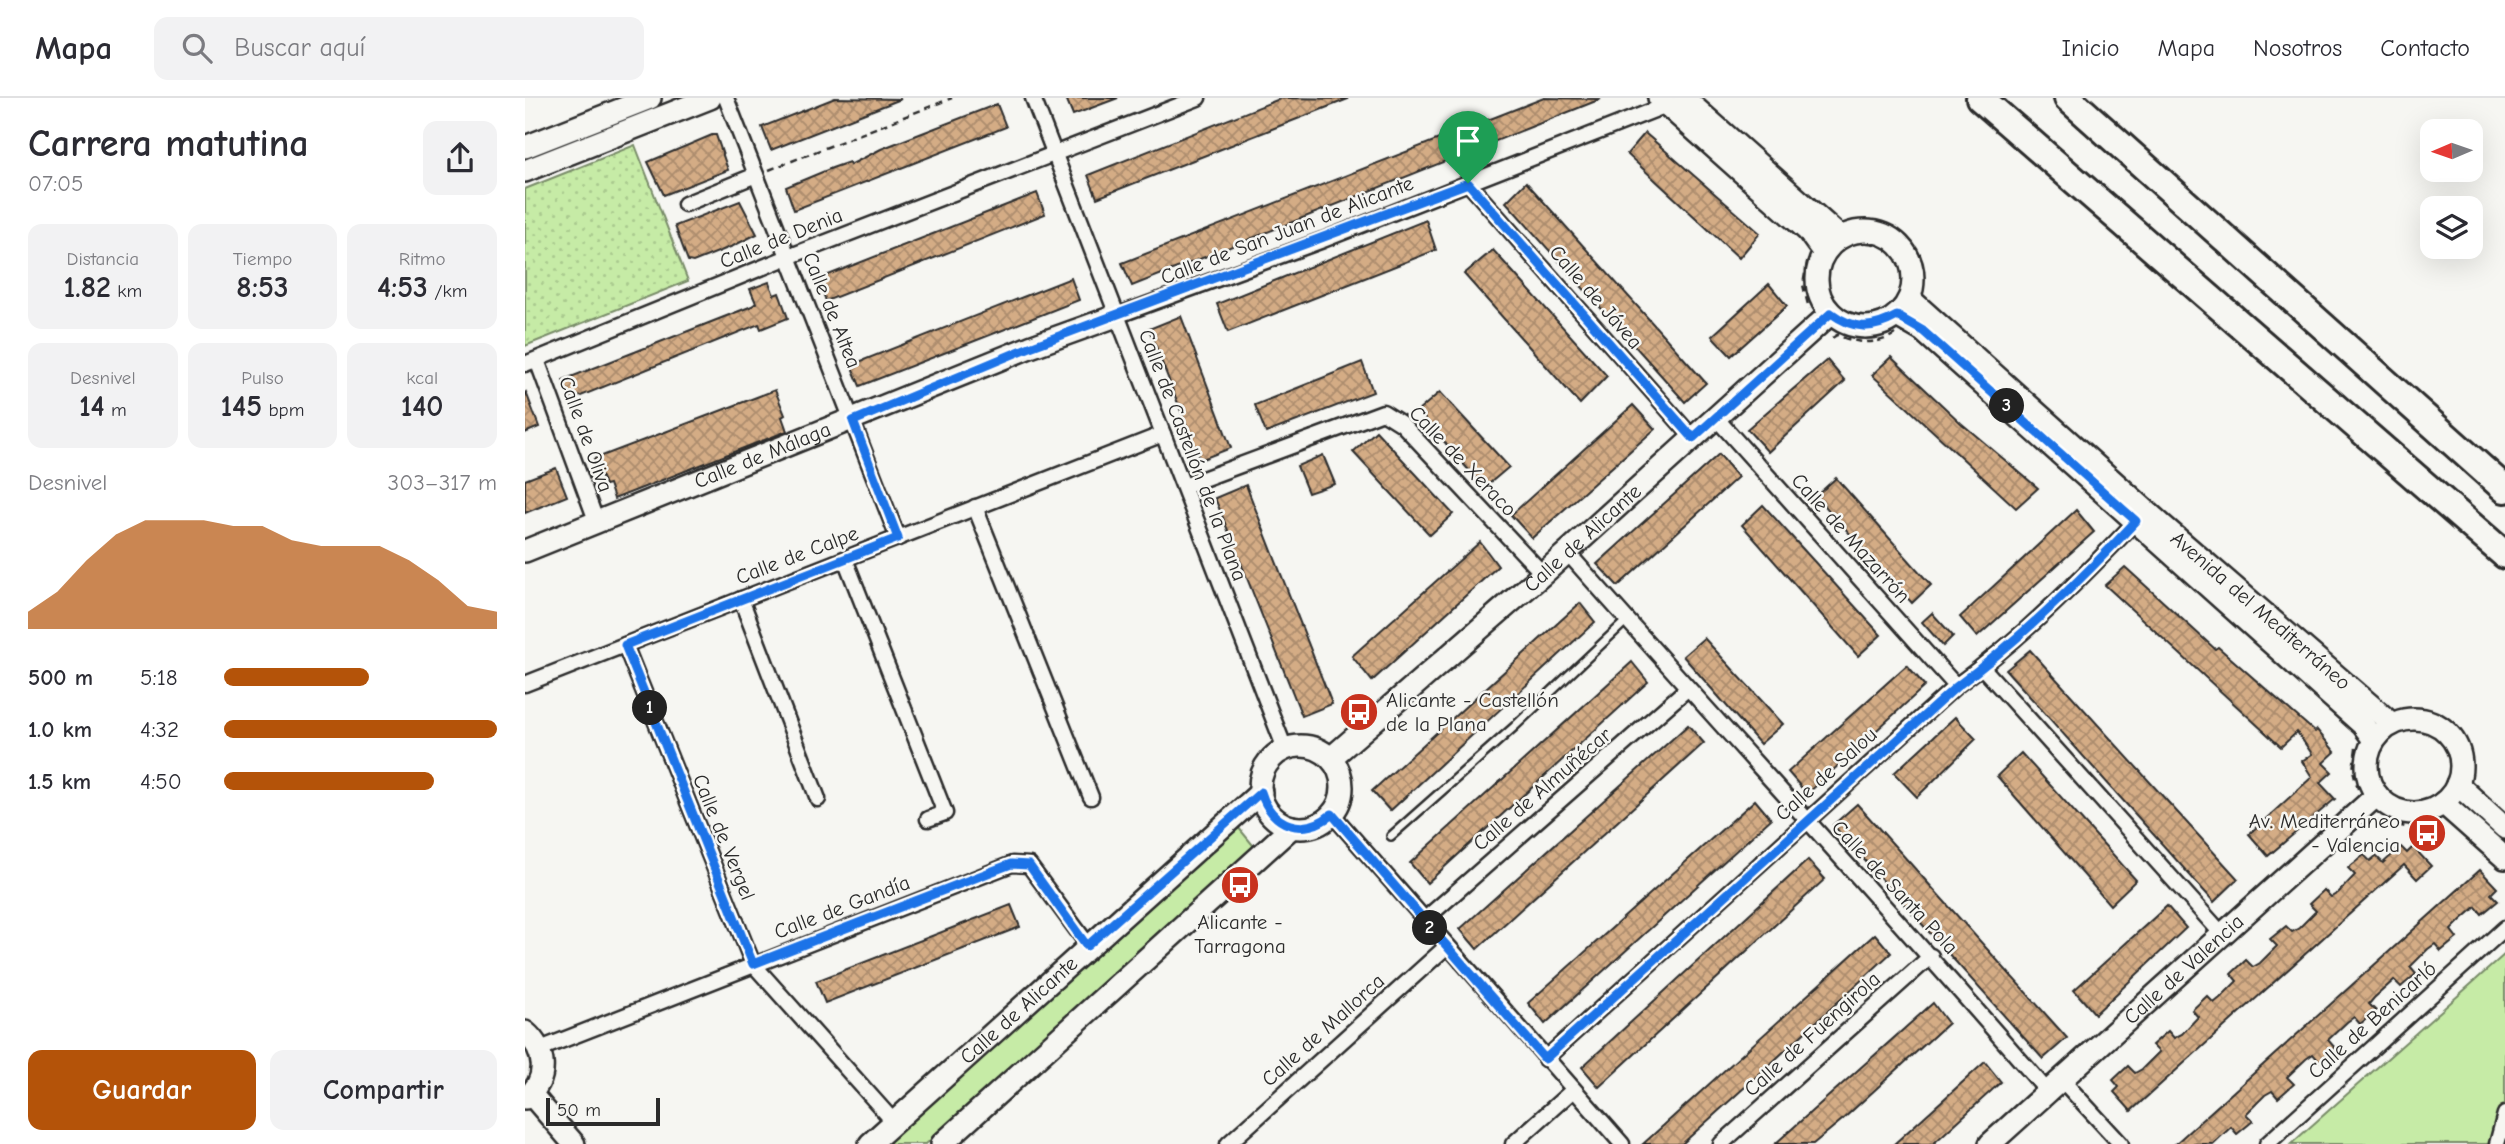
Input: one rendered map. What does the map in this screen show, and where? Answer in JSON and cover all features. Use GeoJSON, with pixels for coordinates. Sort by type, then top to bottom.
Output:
{"type":"FeatureCollection","features":[{"type":"Feature","properties":{"kind":"highway"},"geometry":{"type":"LineString","coordinates":[[1980,98],[2505,555]]}},
{"type":"Feature","properties":{"kind":"highway"},"geometry":{"type":"LineString","coordinates":[[2068,98],[2505,489]]}},
{"type":"Feature","properties":{"kind":"street"},"geometry":{"type":"LineString","coordinates":[[525,147],[650,98]]}},
{"type":"Feature","properties":{"kind":"street"},"geometry":{"type":"LineString","coordinates":[[525,171],[710,98]]}},
{"type":"Feature","properties":{"kind":"street","name":"Calle de Altea"},"geometry":{"type":"LineString","coordinates":[[726,98],[898,538]]}},
{"type":"Feature","properties":{"kind":"street","name":"Calle de Castellón de la Plana"},"geometry":{"type":"LineString","coordinates":[[1033,98],[1285,748]]}},
{"type":"Feature","properties":{"kind":"street","name":"Calle de Denia"},"geometry":{"type":"LineString","coordinates":[[531,362],[788,257],[1198,98]]}},
{"type":"Feature","properties":{"kind":"street"},"geometry":{"type":"LineString","coordinates":[[1670,100],[1840,237]]}},
{"type":"Feature","properties":{"kind":"street"},"geometry":{"type":"LineString","coordinates":[[1670,100],[1808,231],[1817,254],[1817,285],[1825,319],[1863,328],[1901,325],[1910,299],[1913,268],[1898,242],[1870,230],[1840,237],[1817,254]]}},
{"type":"Feature","properties":{"kind":"street","name":"Calle de San Juan de Alicante"},"geometry":{"type":"LineString","coordinates":[[1117,316],[1468,183],[1670,100]]}},
{"type":"Feature","properties":{"kind":"street"},"geometry":{"type":"LineString","coordinates":[[685,204],[756,175]]}},
{"type":"Feature","properties":{"kind":"street","name":"Calle de Jávea"},"geometry":{"type":"LineString","coordinates":[[1468,183],[1693,438]]}},
{"type":"Feature","properties":{"kind":"street","name":"Avenida del Mediterráneo"},"geometry":{"type":"LineString","coordinates":[[1910,299],[2162,524],[2392,724]]}},
{"type":"Feature","properties":{"kind":"street","name":"Calle de Málaga"},"geometry":{"type":"LineString","coordinates":[[525,551],[853,421],[1030,347],[1117,316]]}},
{"type":"Feature","properties":{"kind":"street","name":"Calle de Alicante"},"geometry":{"type":"LineString","coordinates":[[1331,758],[1543,574],[1825,319]]}},
{"type":"Feature","properties":{"kind":"street","name":"Avenida del Mediterráneo"},"geometry":{"type":"LineString","coordinates":[[1901,325],[1923,331],[2363,725],[2365,743]]}},
{"type":"Feature","properties":{"kind":"street","name":"Calle de Oliva"},"geometry":{"type":"LineString","coordinates":[[531,362],[597,523]]}},
{"type":"Feature","properties":{"kind":"street","name":"Calle de Xeraco"},"geometry":{"type":"LineString","coordinates":[[1184,486],[1383,412],[1402,424],[1543,574]]}},
{"type":"Feature","properties":{"kind":"street","name":"Calle de Mazarrón"},"geometry":{"type":"LineString","coordinates":[[1716,418],[1956,687]]}},
{"type":"Feature","properties":{"kind":"street","name":"Calle de Calpe"},"geometry":{"type":"LineString","coordinates":[[525,684],[1163,434]]}},
{"type":"Feature","properties":{"kind":"street"},"geometry":{"type":"LineString","coordinates":[[975,508],[1091,797]]}},
{"type":"Feature","properties":{"kind":"street","name":"Calle de Salou"},"geometry":{"type":"LineString","coordinates":[[1545,1059],[1805,821],[1982,667],[2111,549],[2136,521]]}},
{"type":"Feature","properties":{"kind":"street","name":"Calle de Santa Pola"},"geometry":{"type":"LineString","coordinates":[[1567,552],[1805,821],[1931,956],[2054,1085],[2121,1144]]}},
{"type":"Feature","properties":{"kind":"street"},"geometry":{"type":"LineString","coordinates":[[845,559],[945,813],[929,819]]}},
{"type":"Feature","properties":{"kind":"street"},"geometry":{"type":"LineString","coordinates":[[741,599],[818,799]]}},
{"type":"Feature","properties":{"kind":"street","name":"Calle de Vergel"},"geometry":{"type":"LineString","coordinates":[[625,645],[753,964],[894,1122]]}},
{"type":"Feature","properties":{"kind":"street"},"geometry":{"type":"LineString","coordinates":[[1982,667],[2222,934]]}},
{"type":"Feature","properties":{"kind":"street","name":"Calle de Almuñécar"},"geometry":{"type":"LineString","coordinates":[[1423,922],[1688,688]]}},
{"type":"Feature","properties":{"kind":"street"},"geometry":{"type":"LineString","coordinates":[[2444,812],[2457,784],[2460,756],[2445,731],[2420,719],[2392,724],[2365,743],[2367,768],[2377,796],[2397,810],[2408,813],[2433,809],[2444,812],[2505,858]]}},
{"type":"Feature","properties":{"kind":"street"},"geometry":{"type":"LineString","coordinates":[[1310,746],[1331,758],[1338,768],[1342,792],[1332,814],[1314,826],[1292,827],[1271,814],[1261,792],[1261,781],[1269,762],[1285,748],[1310,746]]}},
{"type":"Feature","properties":{"kind":"street"},"geometry":{"type":"LineString","coordinates":[[2457,784],[2505,828]]}},
{"type":"Feature","properties":{"kind":"street","name":"Calle de Alicante"},"geometry":{"type":"LineString","coordinates":[[870,1144],[1261,792]]}},
{"type":"Feature","properties":{"kind":"street","name":"Calle de Valencia"},"geometry":{"type":"LineString","coordinates":[[1990,1144],[2377,796]]}},
{"type":"Feature","properties":{"kind":"street"},"geometry":{"type":"LineString","coordinates":[[1332,814],[1423,922],[1622,1144]]}},
{"type":"Feature","properties":{"kind":"street"},"geometry":{"type":"LineString","coordinates":[[942,1144],[1292,827]]}},
{"type":"Feature","properties":{"kind":"street","name":"Calle de Gandía"},"geometry":{"type":"LineString","coordinates":[[540,1049],[1011,864],[1029,865],[1087,946]]}},
{"type":"Feature","properties":{"kind":"street","name":"Calle de Benicarló"},"geometry":{"type":"LineString","coordinates":[[2267,1144],[2505,928]]}},
{"type":"Feature","properties":{"kind":"street","name":"Calle de Mallorca"},"geometry":{"type":"LineString","coordinates":[[1228,1144],[1446,947]]}},
{"type":"Feature","properties":{"kind":"street","name":"Calle de Fuengirola"},"geometry":{"type":"LineString","coordinates":[[1721,1144],[1931,956]]}},
{"type":"Feature","properties":{"kind":"street"},"geometry":{"type":"LineString","coordinates":[[525,1032],[540,1049],[542,1073],[528,1096],[574,1144]]}},
{"type":"Feature","properties":{"kind":"street"},"geometry":{"type":"LineString","coordinates":[[1513,1144],[1573,1090]]}},
{"type":"Feature","properties":{"kind":"street"},"geometry":{"type":"LineString","coordinates":[[2497,1144],[2505,1114]]}},
{"type":"Feature","properties":{"kind":"lane"},"geometry":{"type":"LineString","coordinates":[[1391,836],[1514,727],[1627,620]]}},
{"type":"Feature","properties":{"kind":"path"},"geometry":{"type":"LineString","coordinates":[[756,175],[952,98]]}},
{"type":"Feature","properties":{"kind":"path"},"geometry":{"type":"LineString","coordinates":[[1817,254],[1804,267],[1803,285],[1810,305],[1806,313],[1825,319],[1831,338],[1837,335],[1858,342],[1879,341],[1901,325]]}},
{"type":"Feature","properties":{"kind":"path"},"geometry":{"type":"LineString","coordinates":[[2365,743],[2353,770],[2359,792],[2353,801],[2372,823],[2379,821],[2409,828],[2444,812]]}},
{"type":"Feature","properties":{"kind":"green space"},"geometry":{"type":"Polygon","coordinates":[[[635,145],[688,281],[525,346],[525,189],[635,145]]]}},
{"type":"Feature","properties":{"kind":"green space"},"geometry":{"type":"Polygon","coordinates":[[[1238,827],[1257,850],[926,1144],[884,1144],[1238,827]]]}},
{"type":"Feature","properties":{"kind":"green space"},"geometry":{"type":"Polygon","coordinates":[[[2505,954],[2505,1144],[2291,1144],[2505,954]]]}},
{"type":"Feature","properties":{"kind":"building"},"geometry":{"type":"Polygon","coordinates":[[[835,98],[901,99],[771,150],[762,127],[835,98]]]}},
{"type":"Feature","properties":{"kind":"building"},"geometry":{"type":"Polygon","coordinates":[[[1066,98],[1118,98],[1073,115],[1066,98]]]}},
{"type":"Feature","properties":{"kind":"building"},"geometry":{"type":"Polygon","coordinates":[[[1282,98],[1348,99],[1097,198],[1088,175],[1282,98]]]}},
{"type":"Feature","properties":{"kind":"building"},"geometry":{"type":"Polygon","coordinates":[[[1544,98],[1601,99],[1132,286],[1122,263],[1544,98]]]}},
{"type":"Feature","properties":{"kind":"building"},"geometry":{"type":"Polygon","coordinates":[[[997,104],[1006,127],[794,210],[786,187],[849,162],[850,165],[881,149],[997,104]]]}},
{"type":"Feature","properties":{"kind":"building"},"geometry":{"type":"Polygon","coordinates":[[[1645,133],[1760,233],[1739,258],[1627,154],[1645,133]]]}},
{"type":"Feature","properties":{"kind":"building"},"geometry":{"type":"Polygon","coordinates":[[[716,135],[728,170],[664,195],[648,162],[716,135]]]}},
{"type":"Feature","properties":{"kind":"building"},"geometry":{"type":"Polygon","coordinates":[[[1526,182],[1706,383],[1685,402],[1506,202],[1526,182]]]}},
{"type":"Feature","properties":{"kind":"building"},"geometry":{"type":"Polygon","coordinates":[[[1037,193],[1045,214],[826,301],[818,279],[1037,193]]]}},
{"type":"Feature","properties":{"kind":"building"},"geometry":{"type":"Polygon","coordinates":[[[740,201],[757,234],[693,262],[688,261],[675,226],[740,201]]]}},
{"type":"Feature","properties":{"kind":"building"},"geometry":{"type":"Polygon","coordinates":[[[1426,220],[1436,250],[1228,332],[1217,304],[1426,220]]]}},
{"type":"Feature","properties":{"kind":"building"},"geometry":{"type":"Polygon","coordinates":[[[1493,250],[1607,376],[1580,404],[1464,274],[1493,250]]]}},
{"type":"Feature","properties":{"kind":"building"},"geometry":{"type":"Polygon","coordinates":[[[1071,278],[1079,300],[860,386],[851,365],[1071,278]]]}},
{"type":"Feature","properties":{"kind":"building"},"geometry":{"type":"Polygon","coordinates":[[[769,282],[774,295],[779,293],[788,318],[761,329],[759,324],[571,400],[563,380],[752,306],[756,303],[750,289],[769,282]]]}},
{"type":"Feature","properties":{"kind":"building"},"geometry":{"type":"Polygon","coordinates":[[[1769,284],[1787,306],[1731,356],[1712,336],[1769,284]]]}},
{"type":"Feature","properties":{"kind":"building"},"geometry":{"type":"Polygon","coordinates":[[[1181,316],[1231,448],[1200,460],[1149,329],[1181,316]]]}},
{"type":"Feature","properties":{"kind":"building"},"geometry":{"type":"Polygon","coordinates":[[[1891,357],[1961,423],[2038,488],[2016,508],[1872,375],[1891,357]]]}},
{"type":"Feature","properties":{"kind":"building"},"geometry":{"type":"Polygon","coordinates":[[[1827,360],[1845,381],[1768,452],[1747,429],[1827,360]]]}},
{"type":"Feature","properties":{"kind":"building"},"geometry":{"type":"Polygon","coordinates":[[[1362,362],[1373,392],[1266,433],[1255,405],[1362,362]]]}},
{"type":"Feature","properties":{"kind":"building"},"geometry":{"type":"Polygon","coordinates":[[[775,390],[785,415],[782,417],[787,431],[614,499],[609,484],[605,485],[594,459],[775,390]]]}},
{"type":"Feature","properties":{"kind":"building"},"geometry":{"type":"Polygon","coordinates":[[[1440,392],[1509,467],[1484,488],[1418,411],[1440,392]]]}},
{"type":"Feature","properties":{"kind":"building"},"geometry":{"type":"Polygon","coordinates":[[[525,393],[539,427],[525,433],[525,393]]]}},
{"type":"Feature","properties":{"kind":"building"},"geometry":{"type":"Polygon","coordinates":[[[1633,405],[1655,429],[1532,538],[1511,515],[1633,405]]]}},
{"type":"Feature","properties":{"kind":"building"},"geometry":{"type":"Polygon","coordinates":[[[1376,431],[1453,514],[1430,535],[1353,452],[1376,431]]]}},
{"type":"Feature","properties":{"kind":"building"},"geometry":{"type":"Polygon","coordinates":[[[1719,454],[1738,477],[1618,586],[1597,564],[1719,454]]]}},
{"type":"Feature","properties":{"kind":"building"},"geometry":{"type":"Polygon","coordinates":[[[1323,455],[1335,484],[1308,493],[1297,466],[1323,455]]]}},
{"type":"Feature","properties":{"kind":"building"},"geometry":{"type":"Polygon","coordinates":[[[556,468],[567,496],[525,513],[525,480],[556,468]]]}},
{"type":"Feature","properties":{"kind":"building"},"geometry":{"type":"Polygon","coordinates":[[[1836,478],[1931,585],[1912,603],[1816,496],[1836,478]]]}},
{"type":"Feature","properties":{"kind":"building"},"geometry":{"type":"Polygon","coordinates":[[[1246,485],[1332,704],[1302,716],[1215,498],[1246,485]]]}},
{"type":"Feature","properties":{"kind":"building"},"geometry":{"type":"Polygon","coordinates":[[[1763,505],[1881,635],[1858,656],[1742,525],[1763,505]]]}},
{"type":"Feature","properties":{"kind":"building"},"geometry":{"type":"Polygon","coordinates":[[[2076,510],[2094,532],[1977,637],[1960,617],[2076,510]]]}},
{"type":"Feature","properties":{"kind":"building"},"geometry":{"type":"Polygon","coordinates":[[[1480,542],[1498,566],[1372,681],[1352,656],[1480,542]]]}},
{"type":"Feature","properties":{"kind":"building"},"geometry":{"type":"Polygon","coordinates":[[[2125,567],[2215,649],[2218,647],[2315,732],[2317,730],[2335,752],[2323,763],[2332,772],[2320,783],[2335,799],[2268,856],[2249,834],[2312,777],[2302,761],[2312,754],[2297,732],[2281,747],[2105,585],[2125,567]]]}},
{"type":"Feature","properties":{"kind":"building"},"geometry":{"type":"Polygon","coordinates":[[[1580,603],[1595,622],[1390,811],[1372,791],[1580,603]]]}},
{"type":"Feature","properties":{"kind":"building"},"geometry":{"type":"Polygon","coordinates":[[[1932,613],[1953,636],[1943,646],[1922,622],[1932,613]]]}},
{"type":"Feature","properties":{"kind":"building"},"geometry":{"type":"Polygon","coordinates":[[[1704,638],[1783,724],[1760,744],[1683,656],[1704,638]]]}},
{"type":"Feature","properties":{"kind":"building"},"geometry":{"type":"Polygon","coordinates":[[[2030,650],[2238,879],[2214,902],[2006,670],[2030,650]]]}},
{"type":"Feature","properties":{"kind":"building"},"geometry":{"type":"Polygon","coordinates":[[[1632,662],[1648,682],[1427,883],[1410,863],[1632,662]]]}},
{"type":"Feature","properties":{"kind":"building"},"geometry":{"type":"Polygon","coordinates":[[[1907,665],[1925,686],[1807,794],[1788,772],[1907,665]]]}},
{"type":"Feature","properties":{"kind":"building"},"geometry":{"type":"Polygon","coordinates":[[[1955,717],[1976,739],[1917,797],[1894,773],[1955,717]]]}},
{"type":"Feature","properties":{"kind":"building"},"geometry":{"type":"Polygon","coordinates":[[[1688,725],[1704,743],[1477,949],[1460,929],[1688,725]]]}},
{"type":"Feature","properties":{"kind":"building"},"geometry":{"type":"Polygon","coordinates":[[[2021,753],[2136,880],[2110,905],[1997,776],[2021,753]]]}},
{"type":"Feature","properties":{"kind":"building"},"geometry":{"type":"Polygon","coordinates":[[[1755,800],[1771,819],[1545,1024],[1528,1003],[1755,800]]]}},
{"type":"Feature","properties":{"kind":"building"},"geometry":{"type":"Polygon","coordinates":[[[1857,804],[2067,1038],[2043,1059],[1833,825],[1857,804]]]}},
{"type":"Feature","properties":{"kind":"building"},"geometry":{"type":"Polygon","coordinates":[[[2401,847],[2407,853],[2413,847],[2431,866],[2417,879],[2404,865],[2131,1111],[2114,1092],[2119,1087],[2113,1080],[2128,1066],[2135,1073],[2142,1069],[2159,1052],[2152,1045],[2168,1031],[2174,1038],[2182,1034],[2198,1017],[2192,1010],[2207,996],[2214,1003],[2220,998],[2237,981],[2231,974],[2246,960],[2253,967],[2260,963],[2277,946],[2270,939],[2286,926],[2292,932],[2299,928],[2316,911],[2309,904],[2324,890],[2331,897],[2338,893],[2355,875],[2348,868],[2364,855],[2370,861],[2376,856],[2383,863],[2401,847]]]}},
{"type":"Feature","properties":{"kind":"building"},"geometry":{"type":"Polygon","coordinates":[[[1808,860],[1825,879],[1599,1087],[1582,1067],[1808,860]]]}},
{"type":"Feature","properties":{"kind":"building"},"geometry":{"type":"Polygon","coordinates":[[[2480,870],[2497,888],[2491,894],[2498,901],[2482,914],[2476,907],[2461,920],[2451,930],[2457,938],[2441,951],[2435,944],[2428,949],[2410,967],[2416,974],[2401,987],[2394,980],[2369,1004],[2376,1011],[2360,1024],[2354,1017],[2347,1022],[2328,1040],[2335,1048],[2319,1061],[2313,1054],[2306,1059],[2287,1077],[2294,1084],[2278,1098],[2272,1091],[2265,1095],[2246,1114],[2253,1121],[2237,1134],[2231,1127],[2213,1144],[2175,1144],[2480,870]]]}},
{"type":"Feature","properties":{"kind":"building"},"geometry":{"type":"Polygon","coordinates":[[[1011,905],[1020,927],[825,1003],[816,981],[1011,905]]]}},
{"type":"Feature","properties":{"kind":"building"},"geometry":{"type":"Polygon","coordinates":[[[2167,906],[2186,928],[2095,1014],[2074,990],[2167,906]]]}},
{"type":"Feature","properties":{"kind":"building"},"geometry":{"type":"Polygon","coordinates":[[[1875,934],[1891,953],[1682,1144],[1643,1144],[1875,934]]]}},
{"type":"Feature","properties":{"kind":"building"},"geometry":{"type":"Polygon","coordinates":[[[1933,1003],[1948,1023],[1842,1120],[1813,1144],[1775,1144],[1933,1003]]]}},
{"type":"Feature","properties":{"kind":"building"},"geometry":{"type":"Polygon","coordinates":[[[1985,1062],[2001,1082],[1933,1144],[1894,1144],[1985,1062]]]}},
{"type":"Feature","properties":{"kind":"place","name":"Alicante - Castellón de la Plana"},"geometry":{"type":"Point","coordinates":[1359,712]}},
{"type":"Feature","properties":{"kind":"place","name":"Av. Mediterráneo - Valencia"},"geometry":{"type":"Point","coordinates":[2427,833]}},
{"type":"Feature","properties":{"kind":"place","name":"Alicante - Tarragona"},"geometry":{"type":"Point","coordinates":[1240,885]}},
{"type":"Feature","properties":{"kind":"route"},"geometry":{"type":"LineString","coordinates":[[1468,183],[1693,438],[1831,313],[1846,324],[1863,328],[1881,325],[1897,316],[1923,331],[2136,521],[2111,549],[1982,667],[1805,821],[1545,1059],[1423,922],[1332,814],[1314,826],[1292,827],[1271,814],[1264,804],[1261,792],[1087,946],[1029,865],[1011,864],[753,964],[625,645],[898,538],[853,421],[1030,347],[1323,240],[1468,183]]}}]}
